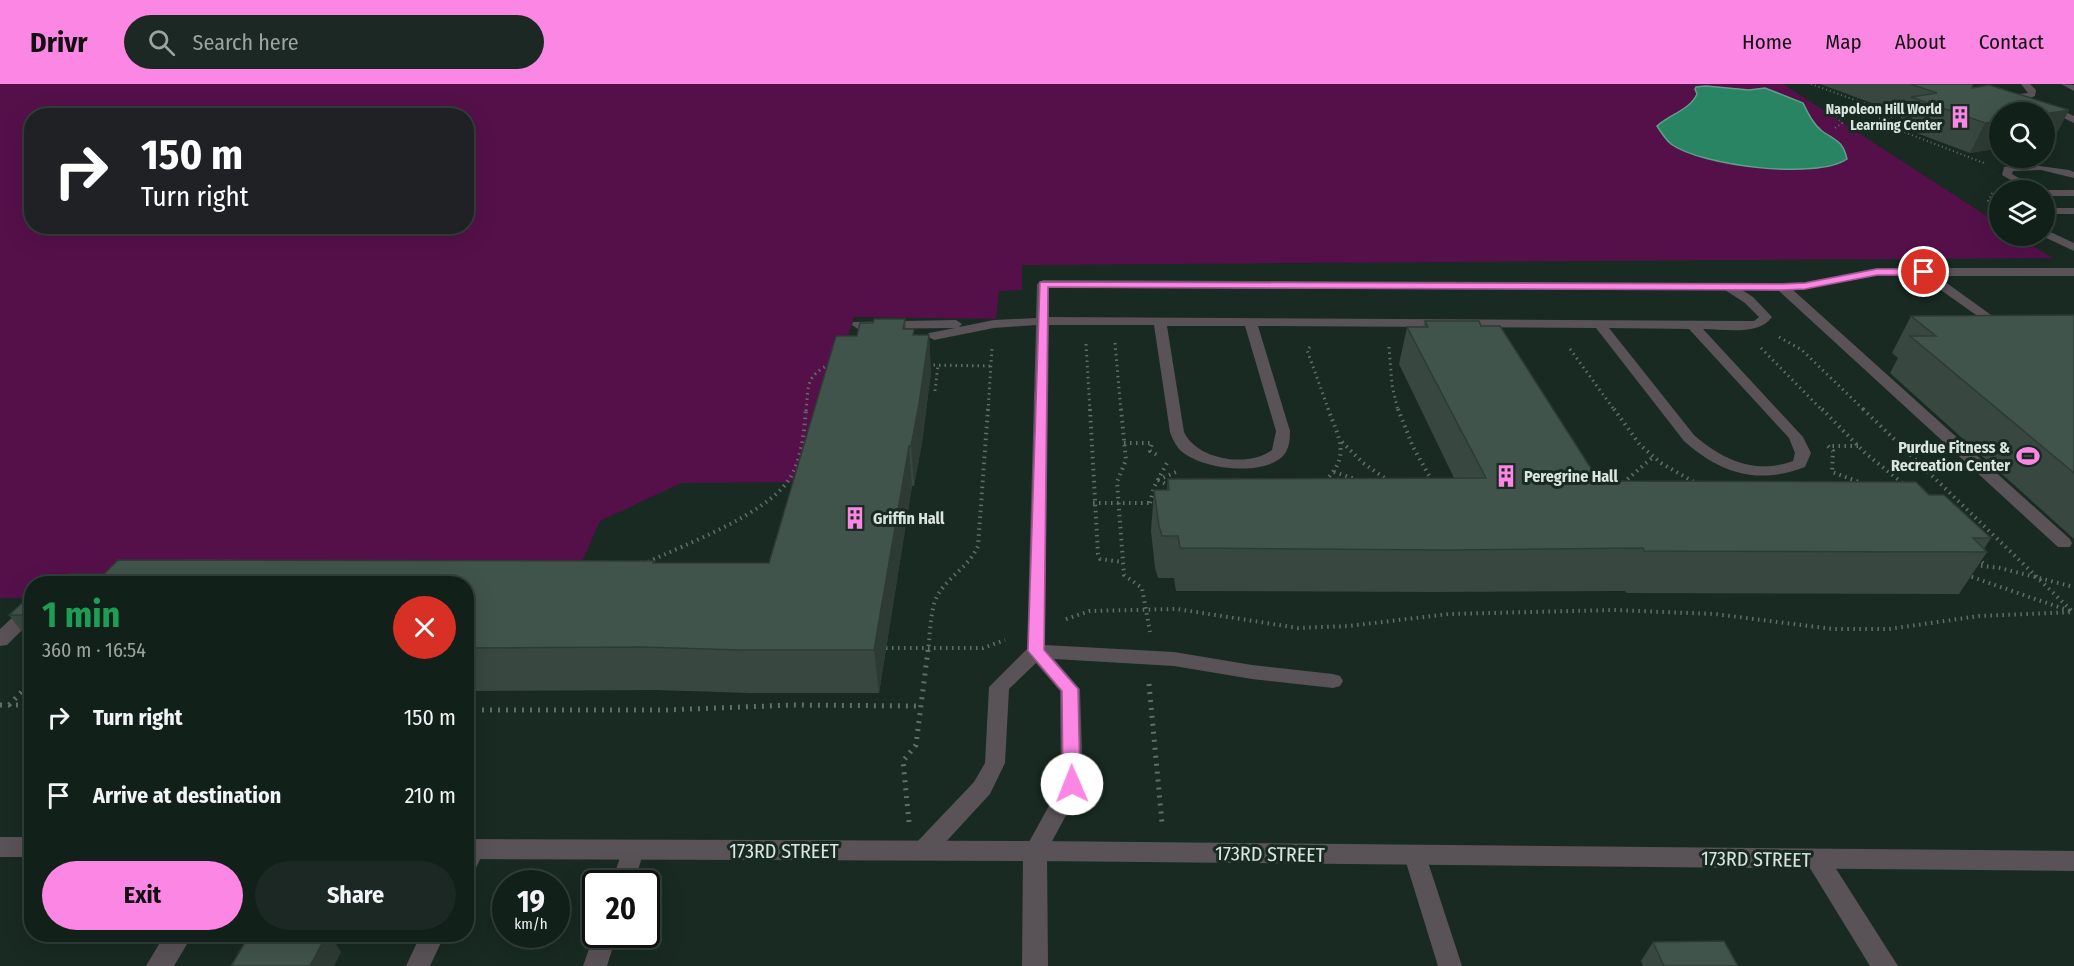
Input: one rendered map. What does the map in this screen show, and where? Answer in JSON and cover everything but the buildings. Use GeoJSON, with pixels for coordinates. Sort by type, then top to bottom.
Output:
{"type":"FeatureCollection","features":[{"type":"Feature","properties":{"kind":"street"},"geometry":{"type":"LineString","coordinates":[[0,847],[24,847]]}},
{"type":"Feature","properties":{"kind":"street","name":"173RD STREET"},"geometry":{"type":"LineString","coordinates":[[474,854],[633,850],[2074,861]]}},
{"type":"Feature","properties":{"kind":"street"},"geometry":{"type":"LineString","coordinates":[[1035,852],[1035,966]]}},
{"type":"Feature","properties":{"kind":"street"},"geometry":{"type":"LineString","coordinates":[[1817,860],[1885,966]]}},
{"type":"Feature","properties":{"kind":"street"},"geometry":{"type":"LineString","coordinates":[[159,966],[175,942]]}},
{"type":"Feature","properties":{"kind":"lane"},"geometry":{"type":"LineString","coordinates":[[1998,98],[2025,97],[2032,94],[2032,90],[2025,84]]}},
{"type":"Feature","properties":{"kind":"lane"},"geometry":{"type":"LineString","coordinates":[[2066,84],[2074,88]]}},
{"type":"Feature","properties":{"kind":"lane"},"geometry":{"type":"LineString","coordinates":[[2025,97],[2074,120]]}},
{"type":"Feature","properties":{"kind":"lane"},"geometry":{"type":"LineString","coordinates":[[2016,180],[2007,175],[2008,169],[2022,166],[2043,167],[2074,175]]}},
{"type":"Feature","properties":{"kind":"lane"},"geometry":{"type":"LineString","coordinates":[[2055,193],[2074,193]]}},
{"type":"Feature","properties":{"kind":"lane"},"geometry":{"type":"LineString","coordinates":[[2055,211],[2074,211]]}},
{"type":"Feature","properties":{"kind":"lane"},"geometry":{"type":"LineString","coordinates":[[2057,240],[2074,240]]}},
{"type":"Feature","properties":{"kind":"lane"},"geometry":{"type":"LineString","coordinates":[[2057,240],[2074,248]]}},
{"type":"Feature","properties":{"kind":"lane"},"geometry":{"type":"LineString","coordinates":[[1035,852],[1072,784],[1070,689],[1036,651],[1043,284],[1782,287],[1805,286],[1877,272],[2074,272]]}},
{"type":"Feature","properties":{"kind":"lane"},"geometry":{"type":"LineString","coordinates":[[1924,272],[2008,334]]}},
{"type":"Feature","properties":{"kind":"lane"},"geometry":{"type":"LineString","coordinates":[[858,325],[1085,321],[1739,326],[1757,325],[1766,317],[1760,308],[1726,286]]}},
{"type":"Feature","properties":{"kind":"lane"},"geometry":{"type":"LineString","coordinates":[[1782,287],[2064,543]]}},
{"type":"Feature","properties":{"kind":"lane"},"geometry":{"type":"LineString","coordinates":[[1160,322],[1177,432],[1184,446],[1197,455],[1215,462],[1240,464],[1260,462],[1275,455],[1283,444],[1283,431],[1250,322]]}},
{"type":"Feature","properties":{"kind":"lane"},"geometry":{"type":"LineString","coordinates":[[934,336],[994,324]]}},
{"type":"Feature","properties":{"kind":"lane"},"geometry":{"type":"LineString","coordinates":[[1600,325],[1689,438],[1705,454],[1724,464],[1744,470],[1769,472],[1787,470],[1800,464],[1803,453],[1796,437],[1693,325]]}},
{"type":"Feature","properties":{"kind":"lane"},"geometry":{"type":"LineString","coordinates":[[0,640],[24,617]]}},
{"type":"Feature","properties":{"kind":"lane"},"geometry":{"type":"LineString","coordinates":[[917,852],[982,788],[995,763],[999,687],[1036,651],[1174,659],[1252,672],[1333,681]]}},
{"type":"Feature","properties":{"kind":"lane"},"geometry":{"type":"LineString","coordinates":[[627,870],[633,850]]}},
{"type":"Feature","properties":{"kind":"lane"},"geometry":{"type":"LineString","coordinates":[[1416,856],[1450,966]]}},
{"type":"Feature","properties":{"kind":"lane"},"geometry":{"type":"LineString","coordinates":[[418,966],[429,942]]}},
{"type":"Feature","properties":{"kind":"lane"},"geometry":{"type":"LineString","coordinates":[[595,966],[601,948]]}},
{"type":"Feature","properties":{"kind":"path"},"geometry":{"type":"LineString","coordinates":[[1812,84],[1907,118]]}},
{"type":"Feature","properties":{"kind":"path"},"geometry":{"type":"LineString","coordinates":[[1835,128],[1842,123],[1835,114],[1840,109],[1859,105],[1875,107]]}},
{"type":"Feature","properties":{"kind":"path"},"geometry":{"type":"LineString","coordinates":[[1893,124],[1878,119],[1899,116]]}},
{"type":"Feature","properties":{"kind":"path"},"geometry":{"type":"LineString","coordinates":[[1904,123],[1886,125],[2007,171]]}},
{"type":"Feature","properties":{"kind":"path"},"geometry":{"type":"LineString","coordinates":[[1085,321],[1093,503],[1100,559],[1123,562]]}},
{"type":"Feature","properties":{"kind":"path"},"geometry":{"type":"LineString","coordinates":[[1113,322],[1126,460],[1117,482],[1124,574],[1143,588],[1150,635],[1146,657],[1166,853]]}},
{"type":"Feature","properties":{"kind":"path"},"geometry":{"type":"LineString","coordinates":[[917,852],[903,761],[916,745],[935,601],[940,589],[969,563],[978,546],[994,324]]}},
{"type":"Feature","properties":{"kind":"path"},"geometry":{"type":"LineString","coordinates":[[1757,325],[1802,350],[2074,612]]}},
{"type":"Feature","properties":{"kind":"path"},"geometry":{"type":"LineString","coordinates":[[1739,326],[1858,446],[1908,488]]}},
{"type":"Feature","properties":{"kind":"path"},"geometry":{"type":"LineString","coordinates":[[1311,347],[1307,350],[1341,442],[1341,459],[1334,472],[1317,486]]}},
{"type":"Feature","properties":{"kind":"path"},"geometry":{"type":"LineString","coordinates":[[1378,347],[1400,347]]}},
{"type":"Feature","properties":{"kind":"path"},"geometry":{"type":"LineString","coordinates":[[1389,347],[1392,359],[1392,385],[1397,407],[1422,466],[1437,489]]}},
{"type":"Feature","properties":{"kind":"path"},"geometry":{"type":"LineString","coordinates":[[1562,348],[1573,352],[1640,444],[1653,457],[1696,483]]}},
{"type":"Feature","properties":{"kind":"path"},"geometry":{"type":"LineString","coordinates":[[640,566],[752,510],[786,486],[799,449],[809,382],[814,373],[836,362]]}},
{"type":"Feature","properties":{"kind":"path"},"geometry":{"type":"LineString","coordinates":[[927,365],[991,366]]}},
{"type":"Feature","properties":{"kind":"path"},"geometry":{"type":"LineString","coordinates":[[934,391],[938,365]]}},
{"type":"Feature","properties":{"kind":"path"},"geometry":{"type":"LineString","coordinates":[[1341,442],[1378,474],[1398,486]]}},
{"type":"Feature","properties":{"kind":"path"},"geometry":{"type":"LineString","coordinates":[[1124,443],[1152,443],[1150,452],[1168,462],[1150,495],[1150,503]]}},
{"type":"Feature","properties":{"kind":"path"},"geometry":{"type":"LineString","coordinates":[[1855,492],[1862,483],[1832,472],[1833,451],[1828,446],[1858,446]]}},
{"type":"Feature","properties":{"kind":"path"},"geometry":{"type":"LineString","coordinates":[[1621,484],[1653,457]]}},
{"type":"Feature","properties":{"kind":"path"},"geometry":{"type":"LineString","coordinates":[[1334,472],[1365,483]]}},
{"type":"Feature","properties":{"kind":"path"},"geometry":{"type":"LineString","coordinates":[[1158,480],[1177,490]]}},
{"type":"Feature","properties":{"kind":"path"},"geometry":{"type":"LineString","coordinates":[[1093,503],[1161,503]]}},
{"type":"Feature","properties":{"kind":"path"},"geometry":{"type":"LineString","coordinates":[[1971,554],[1986,565]]}},
{"type":"Feature","properties":{"kind":"path"},"geometry":{"type":"LineString","coordinates":[[1964,564],[1986,565],[2074,587]]}},
{"type":"Feature","properties":{"kind":"path"},"geometry":{"type":"LineString","coordinates":[[1955,571],[2074,612]]}},
{"type":"Feature","properties":{"kind":"path"},"geometry":{"type":"LineString","coordinates":[[886,648],[983,648],[1090,610],[1146,608],[1177,609],[1298,628],[1349,626],[1449,614],[1614,610],[1715,614],[1833,629],[1888,629],[1979,616],[2074,612]]}},
{"type":"Feature","properties":{"kind":"path"},"geometry":{"type":"LineString","coordinates":[[9,705],[24,689]]}},
{"type":"Feature","properties":{"kind":"path"},"geometry":{"type":"LineString","coordinates":[[0,705],[24,705]]}},
{"type":"Feature","properties":{"kind":"path"},"geometry":{"type":"LineString","coordinates":[[474,710],[665,710],[793,705],[920,706]]}},
{"type":"Feature","properties":{"kind":"shaded area"},"geometry":{"type":"Polygon","coordinates":[[[0,84],[1783,84],[1989,218],[1989,246],[2033,246],[2053,258],[1022,265],[1022,290],[999,291],[996,319],[854,317],[803,482],[681,483],[600,521],[564,602],[474,585],[474,576],[24,576],[24,598],[0,598],[0,84]]]}},
{"type":"Feature","properties":{"kind":"shaded area"},"geometry":{"type":"Polygon","coordinates":[[[1696,87],[1749,90],[1765,88],[1803,103],[1816,125],[1841,145],[1847,159],[1811,169],[1759,168],[1707,159],[1686,152],[1671,144],[1657,126],[1690,104],[1697,94],[1696,87]]]}},
{"type":"Feature","properties":{"kind":"place","name":"Napoleon Hill World Learning Center"},"geometry":{"type":"Point","coordinates":[1960,117]}},
{"type":"Feature","properties":{"kind":"place","name":"Purdue Fitness & Recreation Center"},"geometry":{"type":"Point","coordinates":[2028,456]}},
{"type":"Feature","properties":{"kind":"place","name":"Peregrine Hall"},"geometry":{"type":"Point","coordinates":[1506,476]}},
{"type":"Feature","properties":{"kind":"place","name":"Griffin Hall"},"geometry":{"type":"Point","coordinates":[855,518]}},
{"type":"Feature","properties":{"kind":"route"},"geometry":{"type":"LineString","coordinates":[[1072,784],[1070,689],[1036,651],[1043,284],[1782,287],[1805,286],[1877,272],[1924,272]]}}]}
